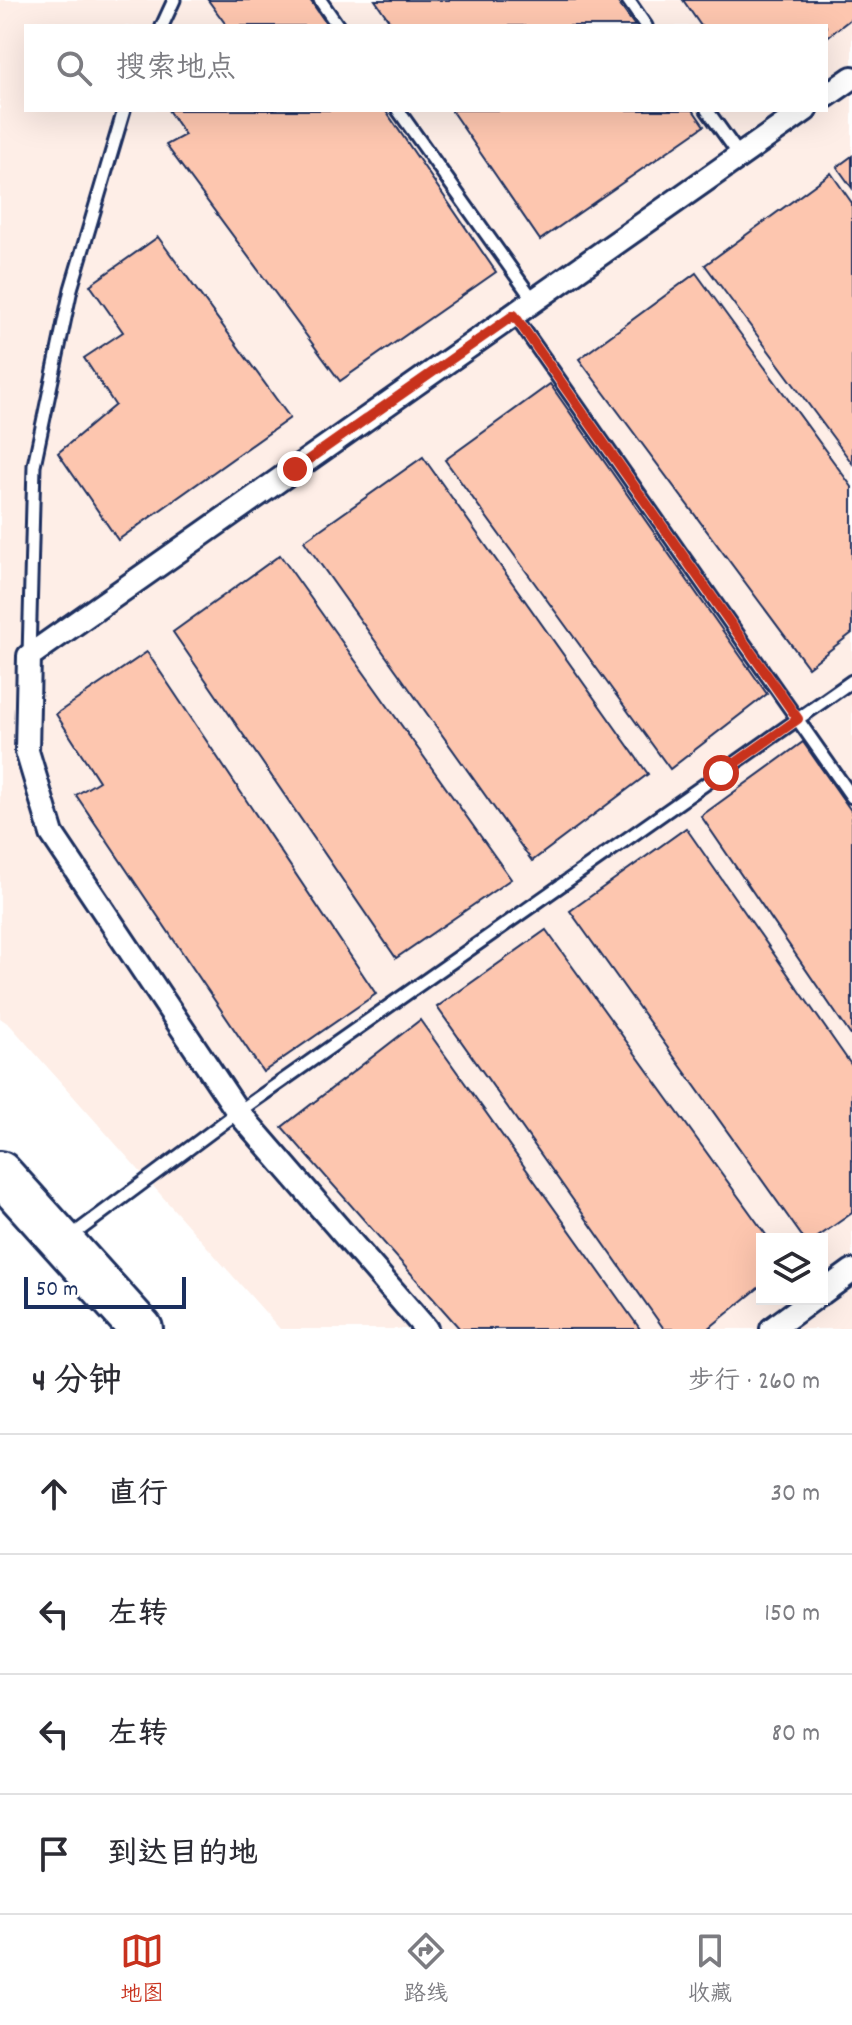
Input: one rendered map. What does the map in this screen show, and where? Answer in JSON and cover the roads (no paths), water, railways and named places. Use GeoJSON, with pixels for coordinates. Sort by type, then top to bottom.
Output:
{"type":"FeatureCollection","features":[{"type":"Feature","properties":{"kind":"highway"},"geometry":{"type":"LineString","coordinates":[[0,1173],[57,1246],[141,1329]]}},
{"type":"Feature","properties":{"kind":"highway"},"geometry":{"type":"LineString","coordinates":[[0,1211],[105,1329]]}},
{"type":"Feature","properties":{"kind":"street"},"geometry":{"type":"LineString","coordinates":[[828,95],[852,78]]}},
{"type":"Feature","properties":{"kind":"street"},"geometry":{"type":"LineString","coordinates":[[426,1329],[238,1112],[52,834],[27,751],[29,656],[802,112]]}},
{"type":"Feature","properties":{"kind":"street"},"geometry":{"type":"LineString","coordinates":[[828,1289],[852,1271]]}},
{"type":"Feature","properties":{"kind":"street"},"geometry":{"type":"LineString","coordinates":[[772,1329],[805,1305]]}},
{"type":"Feature","properties":{"kind":"lane"},"geometry":{"type":"LineString","coordinates":[[163,24],[174,0]]}},
{"type":"Feature","properties":{"kind":"lane"},"geometry":{"type":"LineString","coordinates":[[320,0],[337,24]]}},
{"type":"Feature","properties":{"kind":"lane"},"geometry":{"type":"LineString","coordinates":[[628,0],[645,24]]}},
{"type":"Feature","properties":{"kind":"lane"},"geometry":{"type":"LineString","coordinates":[[29,656],[34,465],[71,289],[123,112]]}},
{"type":"Feature","properties":{"kind":"lane"},"geometry":{"type":"LineString","coordinates":[[399,112],[534,301]]}},
{"type":"Feature","properties":{"kind":"lane"},"geometry":{"type":"LineString","coordinates":[[708,112],[740,156]]}},
{"type":"Feature","properties":{"kind":"lane"},"geometry":{"type":"LineString","coordinates":[[514,315],[852,797]]}},
{"type":"Feature","properties":{"kind":"lane"},"geometry":{"type":"LineString","coordinates":[[57,1246],[238,1112],[852,681]]}}]}
